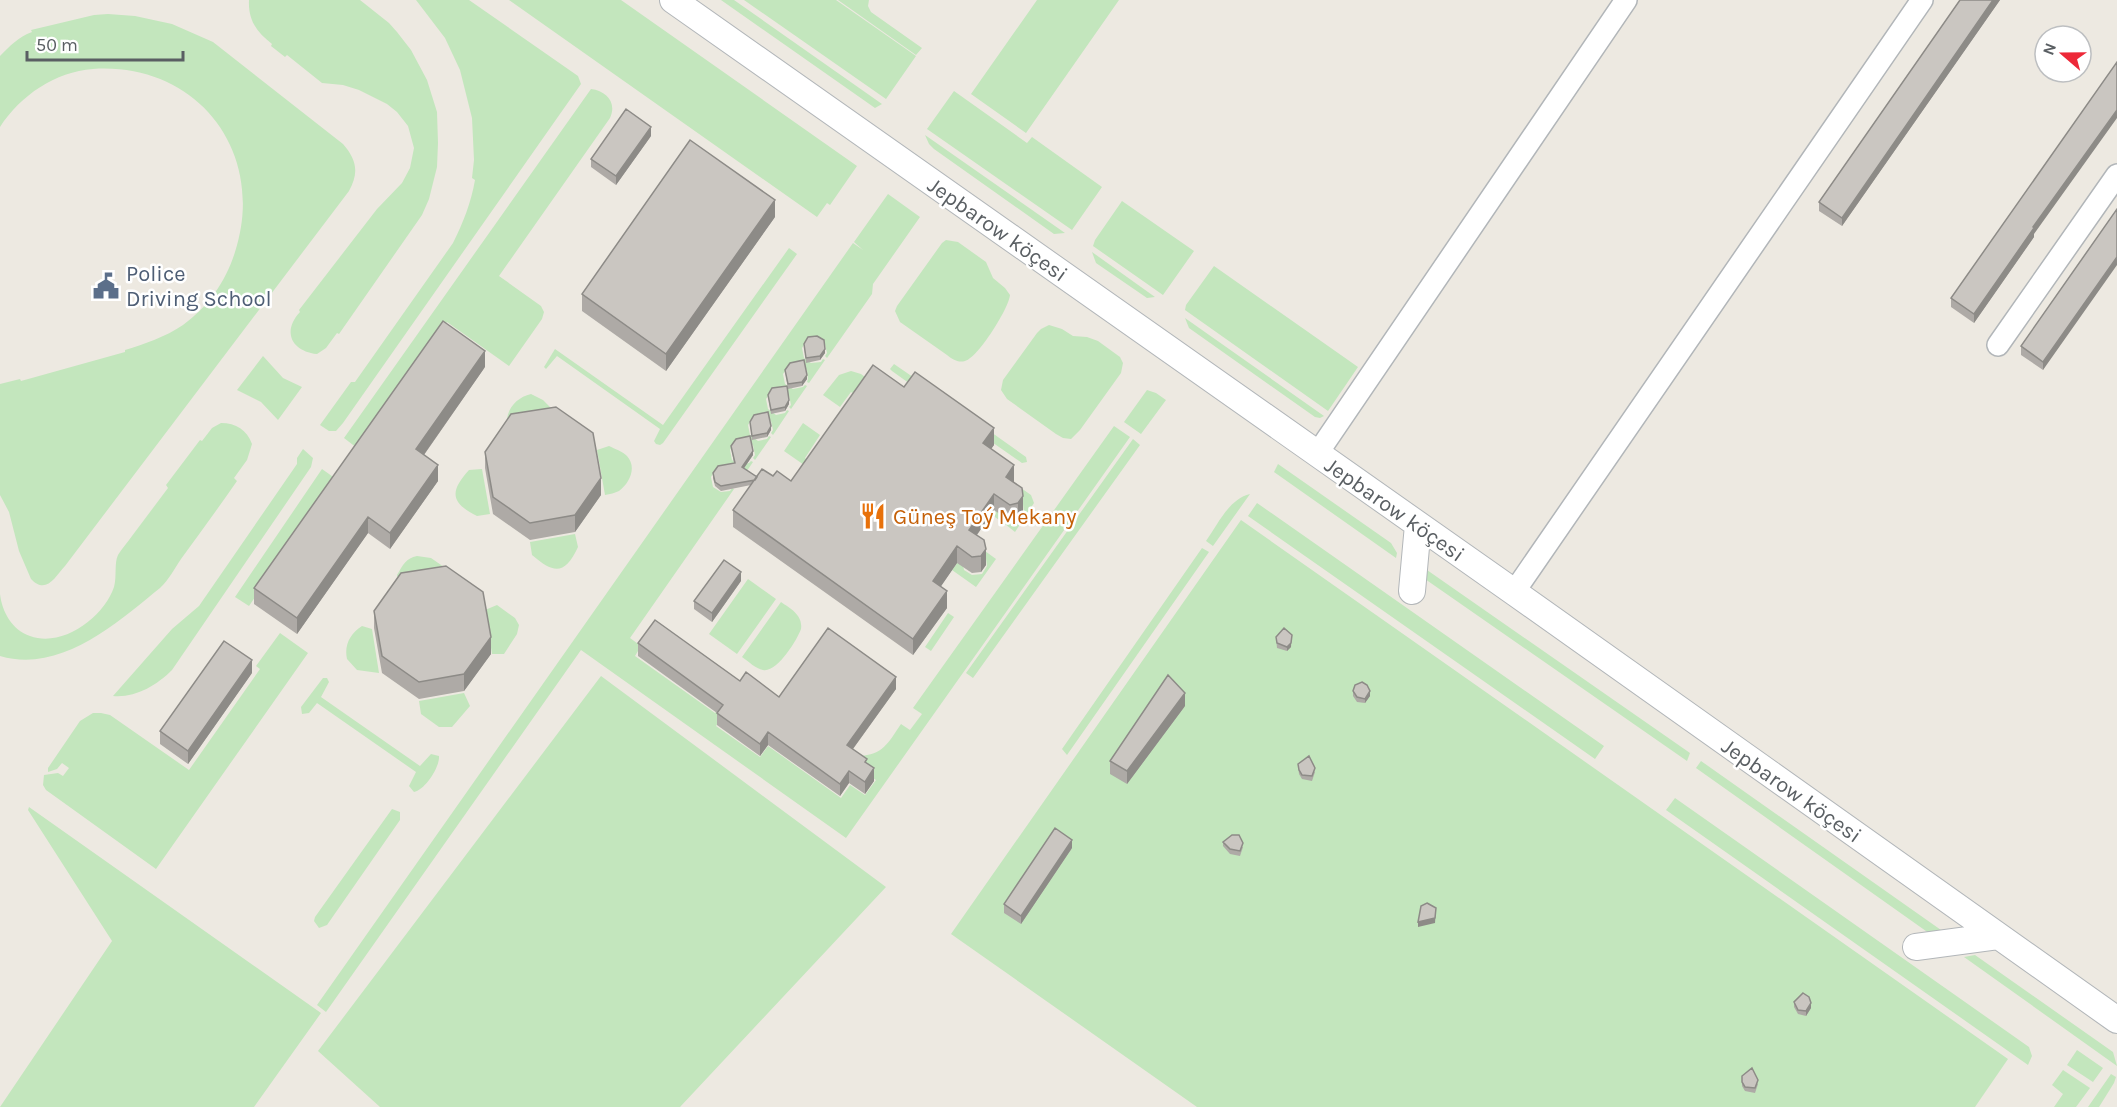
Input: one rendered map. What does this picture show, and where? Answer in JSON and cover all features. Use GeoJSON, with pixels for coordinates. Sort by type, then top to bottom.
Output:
{"type":"FeatureCollection","features":[{"type":"Feature","properties":{"kind":"street","name":"Jepbarow köçesi"},"geometry":{"type":"LineString","coordinates":[[673,0],[2117,1020]]}},
{"type":"Feature","properties":{"kind":"street"},"geometry":{"type":"LineString","coordinates":[[1317,454],[1626,0]]}},
{"type":"Feature","properties":{"kind":"street"},"geometry":{"type":"LineString","coordinates":[[1514,592],[1922,0]]}},
{"type":"Feature","properties":{"kind":"street"},"geometry":{"type":"LineString","coordinates":[[1998,345],[2117,175]]}},
{"type":"Feature","properties":{"kind":"street"},"geometry":{"type":"LineString","coordinates":[[1412,591],[1418,525]]}},
{"type":"Feature","properties":{"kind":"street"},"geometry":{"type":"LineString","coordinates":[[1917,947],[1998,936]]}},
{"type":"Feature","properties":{"kind":"green space"},"geometry":{"type":"Polygon","coordinates":[[[249,0],[360,0],[389,23],[411,50],[427,80],[437,112],[437,167],[429,199],[422,215],[339,334],[337,333],[326,348],[317,354],[301,349],[295,344],[291,333],[294,319],[377,209],[402,183],[410,168],[414,148],[408,126],[387,104],[359,90],[343,85],[322,83],[287,55],[285,57],[271,46],[272,44],[262,35],[252,20],[249,0]]]}},
{"type":"Feature","properties":{"kind":"green space"},"geometry":{"type":"Polygon","coordinates":[[[416,0],[469,0],[578,76],[581,84],[343,423],[336,431],[329,431],[320,425],[351,382],[355,382],[453,243],[466,213],[475,180],[472,178],[474,160],[472,118],[460,70],[445,38],[416,0]]]}},
{"type":"Feature","properties":{"kind":"green space"},"geometry":{"type":"Polygon","coordinates":[[[509,0],[621,0],[857,166],[830,205],[827,203],[817,217],[509,0]]]}},
{"type":"Feature","properties":{"kind":"green space"},"geometry":{"type":"Polygon","coordinates":[[[721,0],[734,0],[882,104],[875,108],[721,0]]]}},
{"type":"Feature","properties":{"kind":"green space"},"geometry":{"type":"Polygon","coordinates":[[[744,0],[836,0],[916,56],[886,99],[744,0]]]}},
{"type":"Feature","properties":{"kind":"green space"},"geometry":{"type":"Polygon","coordinates":[[[838,0],[869,0],[868,6],[871,12],[922,48],[916,55],[838,0]]]}},
{"type":"Feature","properties":{"kind":"green space"},"geometry":{"type":"Polygon","coordinates":[[[1037,0],[1119,0],[1026,133],[971,94],[1037,0]]]}},
{"type":"Feature","properties":{"kind":"green space"},"geometry":{"type":"Polygon","coordinates":[[[94,15],[135,16],[172,24],[213,42],[343,144],[354,161],[355,172],[349,191],[65,566],[50,583],[41,585],[31,579],[19,551],[9,512],[0,495],[0,384],[20,379],[21,381],[125,352],[125,350],[155,340],[183,325],[208,302],[227,273],[235,252],[242,215],[241,181],[232,149],[215,121],[193,98],[164,81],[131,71],[93,69],[79,71],[52,80],[40,87],[8,115],[0,127],[0,56],[18,39],[32,32],[31,30],[94,15]]]}},
{"type":"Feature","properties":{"kind":"green space"},"geometry":{"type":"Polygon","coordinates":[[[591,89],[602,92],[609,99],[612,107],[610,118],[499,276],[541,306],[544,312],[542,319],[509,366],[447,322],[357,448],[344,438],[591,89]]]}},
{"type":"Feature","properties":{"kind":"green space"},"geometry":{"type":"Polygon","coordinates":[[[954,91],[1027,143],[1032,137],[1102,187],[1072,230],[927,129],[954,91]]]}},
{"type":"Feature","properties":{"kind":"green space"},"geometry":{"type":"Polygon","coordinates":[[[925,135],[1065,233],[1054,234],[934,149],[925,135]]]}},
{"type":"Feature","properties":{"kind":"green space"},"geometry":{"type":"Polygon","coordinates":[[[888,194],[920,217],[873,284],[872,294],[827,358],[825,344],[817,338],[807,340],[802,348],[804,358],[811,363],[825,360],[809,383],[807,382],[807,370],[799,364],[789,366],[783,374],[785,384],[793,389],[807,386],[791,409],[789,395],[781,390],[771,392],[766,399],[768,409],[776,415],[789,411],[773,435],[771,421],[763,415],[753,417],[748,425],[750,435],[758,441],[771,437],[755,460],[753,445],[745,440],[735,442],[730,450],[732,460],[739,465],[753,462],[736,487],[716,469],[711,477],[713,487],[721,492],[734,489],[630,638],[641,646],[635,656],[715,713],[722,703],[728,708],[716,726],[760,757],[768,746],[841,798],[850,785],[865,795],[876,780],[867,774],[859,756],[874,753],[884,747],[901,724],[910,730],[922,714],[913,708],[1114,426],[1130,437],[846,838],[581,650],[326,1012],[317,1005],[853,243],[863,250],[854,242],[888,194]]]}},
{"type":"Feature","properties":{"kind":"green space"},"geometry":{"type":"Polygon","coordinates":[[[1122,201],[1194,251],[1163,295],[1093,246],[1122,201]]]}},
{"type":"Feature","properties":{"kind":"green space"},"geometry":{"type":"Polygon","coordinates":[[[946,240],[958,242],[986,262],[993,278],[1010,295],[992,332],[971,358],[965,361],[951,358],[900,322],[895,311],[946,240]]]}},
{"type":"Feature","properties":{"kind":"green space"},"geometry":{"type":"Polygon","coordinates":[[[789,248],[797,254],[660,445],[654,441],[660,429],[557,356],[546,369],[544,367],[555,349],[663,425],[789,248]]]}},
{"type":"Feature","properties":{"kind":"green space"},"geometry":{"type":"Polygon","coordinates":[[[1092,252],[1155,297],[1147,298],[1096,263],[1092,252]]]}},
{"type":"Feature","properties":{"kind":"green space"},"geometry":{"type":"Polygon","coordinates":[[[1214,266],[1358,367],[1328,411],[1185,310],[1186,305],[1214,266]]]}},
{"type":"Feature","properties":{"kind":"green space"},"geometry":{"type":"Polygon","coordinates":[[[1185,318],[1324,416],[1315,417],[1189,328],[1185,318]]]}},
{"type":"Feature","properties":{"kind":"green space"},"geometry":{"type":"Polygon","coordinates":[[[1049,325],[1073,336],[1098,341],[1120,357],[1123,363],[1121,373],[1071,439],[1056,434],[1007,399],[1001,390],[1003,380],[1037,333],[1049,325]]]}},
{"type":"Feature","properties":{"kind":"green space"},"geometry":{"type":"Polygon","coordinates":[[[263,356],[283,378],[302,387],[278,420],[261,402],[237,390],[263,356]]]}},
{"type":"Feature","properties":{"kind":"green space"},"geometry":{"type":"Polygon","coordinates":[[[894,364],[942,397],[938,404],[892,371],[890,369],[894,364]]]}},
{"type":"Feature","properties":{"kind":"green space"},"geometry":{"type":"Polygon","coordinates":[[[851,371],[869,380],[858,396],[851,392],[840,407],[823,395],[839,375],[851,371]]]}},
{"type":"Feature","properties":{"kind":"green space"},"geometry":{"type":"Polygon","coordinates":[[[1147,390],[1166,400],[1141,434],[1124,422],[1147,390]]]}},
{"type":"Feature","properties":{"kind":"green space"},"geometry":{"type":"Polygon","coordinates":[[[531,394],[543,400],[552,409],[507,420],[514,403],[531,394]]]}},
{"type":"Feature","properties":{"kind":"green space"},"geometry":{"type":"Polygon","coordinates":[[[221,423],[236,426],[247,435],[252,444],[247,460],[234,478],[237,481],[163,585],[126,616],[87,642],[45,658],[23,660],[0,656],[0,594],[9,620],[30,636],[43,639],[56,638],[68,634],[92,619],[109,598],[114,587],[116,562],[120,552],[168,488],[166,485],[200,440],[202,441],[212,428],[221,423]]]}},
{"type":"Feature","properties":{"kind":"green space"},"geometry":{"type":"Polygon","coordinates":[[[803,423],[820,435],[805,458],[810,463],[807,467],[784,451],[803,423]]]}},
{"type":"Feature","properties":{"kind":"green space"},"geometry":{"type":"Polygon","coordinates":[[[981,425],[1026,457],[1027,462],[1022,463],[976,431],[981,425]]]}},
{"type":"Feature","properties":{"kind":"green space"},"geometry":{"type":"Polygon","coordinates":[[[1133,439],[1140,445],[973,678],[966,673],[1133,439]]]}},
{"type":"Feature","properties":{"kind":"green space"},"geometry":{"type":"Polygon","coordinates":[[[609,446],[627,456],[632,470],[623,488],[605,495],[597,450],[609,446]]]}},
{"type":"Feature","properties":{"kind":"green space"},"geometry":{"type":"Polygon","coordinates":[[[303,449],[313,458],[311,467],[172,670],[145,690],[129,695],[113,696],[172,629],[199,606],[297,464],[297,458],[303,449]]]}},
{"type":"Feature","properties":{"kind":"green space"},"geometry":{"type":"Polygon","coordinates":[[[1278,464],[1391,543],[1397,553],[1396,558],[1274,472],[1278,464]]]}},
{"type":"Feature","properties":{"kind":"green space"},"geometry":{"type":"Polygon","coordinates":[[[322,469],[336,479],[249,606],[235,597],[322,469]]]}},
{"type":"Feature","properties":{"kind":"green space"},"geometry":{"type":"Polygon","coordinates":[[[482,469],[490,514],[477,516],[458,502],[456,491],[469,470],[482,469]]]}},
{"type":"Feature","properties":{"kind":"green space"},"geometry":{"type":"Polygon","coordinates":[[[1014,483],[1031,495],[1034,503],[1015,532],[1005,524],[1007,521],[1009,523],[1019,521],[1024,513],[1023,504],[1015,498],[1000,507],[1001,517],[1004,519],[1002,522],[992,515],[1014,483]]]}},
{"type":"Feature","properties":{"kind":"green space"},"geometry":{"type":"Polygon","coordinates":[[[1250,494],[1213,546],[1206,541],[1230,507],[1250,494]]]}},
{"type":"Feature","properties":{"kind":"green space"},"geometry":{"type":"Polygon","coordinates":[[[1257,503],[1604,746],[1595,759],[1248,516],[1257,503]]]}},
{"type":"Feature","properties":{"kind":"green space"},"geometry":{"type":"Polygon","coordinates":[[[1241,520],[2008,1059],[1975,1107],[1197,1107],[951,934],[1241,520]]]}},
{"type":"Feature","properties":{"kind":"green space"},"geometry":{"type":"Polygon","coordinates":[[[575,534],[578,547],[564,567],[558,569],[547,566],[532,555],[530,542],[575,534]]]}},
{"type":"Feature","properties":{"kind":"green space"},"geometry":{"type":"Polygon","coordinates":[[[973,542],[962,560],[964,570],[972,575],[982,574],[987,566],[985,551],[996,559],[976,587],[952,570],[973,542]]]}},
{"type":"Feature","properties":{"kind":"green space"},"geometry":{"type":"Polygon","coordinates":[[[1202,548],[1209,552],[1067,755],[1062,749],[1202,548]]]}},
{"type":"Feature","properties":{"kind":"green space"},"geometry":{"type":"Polygon","coordinates":[[[417,556],[431,558],[444,567],[400,588],[397,575],[407,560],[417,556]]]}},
{"type":"Feature","properties":{"kind":"green space"},"geometry":{"type":"Polygon","coordinates":[[[1427,570],[1690,753],[1687,761],[1425,579],[1427,570]]]}},
{"type":"Feature","properties":{"kind":"green space"},"geometry":{"type":"Polygon","coordinates":[[[748,579],[776,599],[737,654],[709,634],[748,579]]]}},
{"type":"Feature","properties":{"kind":"green space"},"geometry":{"type":"Polygon","coordinates":[[[781,602],[798,616],[801,629],[791,648],[780,661],[768,670],[763,670],[742,657],[781,602]]]}},
{"type":"Feature","properties":{"kind":"green space"},"geometry":{"type":"Polygon","coordinates":[[[497,605],[515,618],[519,625],[517,634],[504,654],[492,654],[485,610],[497,605]]]}},
{"type":"Feature","properties":{"kind":"green space"},"geometry":{"type":"Polygon","coordinates":[[[948,613],[954,617],[931,651],[925,647],[948,613]]]}},
{"type":"Feature","properties":{"kind":"green space"},"geometry":{"type":"Polygon","coordinates":[[[362,626],[372,629],[379,673],[357,670],[347,659],[346,649],[349,640],[362,626]]]}},
{"type":"Feature","properties":{"kind":"green space"},"geometry":{"type":"Polygon","coordinates":[[[280,633],[308,653],[156,869],[46,790],[43,785],[44,775],[58,773],[63,776],[69,768],[62,763],[57,769],[48,772],[48,768],[80,721],[93,713],[110,715],[189,770],[260,669],[256,666],[280,633]]]}},
{"type":"Feature","properties":{"kind":"green space"},"geometry":{"type":"Polygon","coordinates":[[[601,676],[886,887],[680,1107],[380,1107],[318,1051],[601,676]]]}},
{"type":"Feature","properties":{"kind":"green space"},"geometry":{"type":"Polygon","coordinates":[[[323,678],[327,678],[329,682],[321,697],[420,766],[431,754],[439,756],[434,772],[423,787],[414,792],[409,786],[416,772],[317,703],[309,713],[302,714],[301,707],[323,678]]]}},
{"type":"Feature","properties":{"kind":"green space"},"geometry":{"type":"Polygon","coordinates":[[[464,693],[470,706],[452,727],[439,727],[421,714],[419,701],[464,693]]]}},
{"type":"Feature","properties":{"kind":"green space"},"geometry":{"type":"Polygon","coordinates":[[[1701,761],[1941,930],[1939,936],[1933,936],[1696,768],[1701,761]]]}},
{"type":"Feature","properties":{"kind":"green space"},"geometry":{"type":"Polygon","coordinates":[[[1675,798],[2029,1047],[2032,1056],[2028,1065],[1666,810],[1675,798]]]}},
{"type":"Feature","properties":{"kind":"green space"},"geometry":{"type":"Polygon","coordinates":[[[29,807],[321,1013],[254,1107],[0,1107],[112,941],[28,810],[29,807]]]}},
{"type":"Feature","properties":{"kind":"green space"},"geometry":{"type":"Polygon","coordinates":[[[392,809],[400,812],[400,820],[327,925],[319,928],[314,921],[315,917],[392,809]]]}},
{"type":"Feature","properties":{"kind":"green space"},"geometry":{"type":"Polygon","coordinates":[[[1975,955],[2113,1052],[2117,1066],[1964,957],[1975,955]]]}},
{"type":"Feature","properties":{"kind":"green space"},"geometry":{"type":"Polygon","coordinates":[[[2077,1050],[2103,1068],[2093,1082],[2067,1065],[2077,1050]]]}},
{"type":"Feature","properties":{"kind":"green space"},"geometry":{"type":"Polygon","coordinates":[[[2063,1070],[2090,1088],[2076,1107],[2054,1107],[2063,1094],[2052,1085],[2063,1070]]]}},
{"type":"Feature","properties":{"kind":"green space"},"geometry":{"type":"Polygon","coordinates":[[[2111,1074],[2116,1077],[2114,1083],[2099,1107],[2088,1107],[2111,1074]]]}},
{"type":"Feature","properties":{"kind":"building"},"geometry":{"type":"Polygon","coordinates":[[[1960,0],[1993,0],[1842,218],[1819,202],[1960,0]]]}},
{"type":"Feature","properties":{"kind":"building"},"geometry":{"type":"Polygon","coordinates":[[[2117,62],[2117,110],[1974,314],[1951,298],[2117,62]]]}},
{"type":"Feature","properties":{"kind":"building"},"geometry":{"type":"Polygon","coordinates":[[[626,109],[651,127],[616,176],[591,159],[626,109]]]}},
{"type":"Feature","properties":{"kind":"building"},"geometry":{"type":"Polygon","coordinates":[[[690,140],[775,200],[666,354],[582,294],[690,140]]]}},
{"type":"Feature","properties":{"kind":"building"},"geometry":{"type":"Polygon","coordinates":[[[2117,209],[2117,257],[2043,362],[2021,346],[2117,209]]]}},
{"type":"Feature","properties":{"kind":"building"},"geometry":{"type":"Polygon","coordinates":[[[443,321],[485,351],[416,449],[438,465],[390,533],[368,517],[297,618],[254,588],[443,321]]]}},
{"type":"Feature","properties":{"kind":"building"},"geometry":{"type":"Polygon","coordinates":[[[817,336],[824,340],[825,349],[820,356],[806,358],[804,344],[808,337],[817,336]]]}},
{"type":"Feature","properties":{"kind":"building"},"geometry":{"type":"Polygon","coordinates":[[[804,360],[807,375],[802,382],[788,384],[785,370],[790,363],[804,360]]]}},
{"type":"Feature","properties":{"kind":"building","name":"Güneş Toý Mekany"},"geometry":{"type":"Polygon","coordinates":[[[873,365],[904,387],[915,372],[994,428],[983,443],[1014,465],[1006,477],[1022,488],[1023,496],[1018,503],[1010,505],[994,494],[969,530],[984,540],[986,549],[981,556],[972,557],[957,546],[933,581],[947,591],[913,639],[733,510],[762,469],[773,476],[777,471],[791,481],[873,365]]]}},
{"type":"Feature","properties":{"kind":"building"},"geometry":{"type":"Polygon","coordinates":[[[787,386],[789,400],[785,407],[771,410],[768,395],[772,388],[787,386]]]}},
{"type":"Feature","properties":{"kind":"building"},"geometry":{"type":"Polygon","coordinates":[[[556,407],[593,433],[601,478],[575,515],[530,523],[493,497],[485,452],[511,414],[556,407]]]}},
{"type":"Feature","properties":{"kind":"building"},"geometry":{"type":"Polygon","coordinates":[[[768,412],[771,426],[767,433],[752,436],[750,422],[754,415],[768,412]]]}},
{"type":"Feature","properties":{"kind":"building"},"geometry":{"type":"Polygon","coordinates":[[[750,436],[753,451],[742,467],[757,477],[755,480],[721,486],[715,482],[713,473],[718,466],[735,463],[731,446],[736,439],[750,436]]]}},
{"type":"Feature","properties":{"kind":"building"},"geometry":{"type":"Polygon","coordinates":[[[724,560],[741,572],[712,613],[694,601],[724,560]]]}},
{"type":"Feature","properties":{"kind":"building"},"geometry":{"type":"Polygon","coordinates":[[[446,566],[483,592],[491,637],[464,674],[419,682],[382,656],[374,611],[401,573],[446,566]]]}},
{"type":"Feature","properties":{"kind":"building"},"geometry":{"type":"Polygon","coordinates":[[[655,620],[740,681],[746,672],[779,697],[828,628],[896,677],[847,745],[867,759],[865,762],[874,768],[865,782],[849,771],[840,784],[768,732],[760,744],[717,713],[723,705],[638,643],[655,620]]]}},
{"type":"Feature","properties":{"kind":"building"},"geometry":{"type":"Polygon","coordinates":[[[1284,628],[1292,635],[1291,643],[1287,647],[1277,643],[1276,637],[1284,628]]]}},
{"type":"Feature","properties":{"kind":"building"},"geometry":{"type":"Polygon","coordinates":[[[224,641],[252,660],[188,751],[160,731],[224,641]]]}},
{"type":"Feature","properties":{"kind":"building"},"geometry":{"type":"Polygon","coordinates":[[[1168,675],[1185,693],[1127,771],[1110,761],[1168,675]]]}},
{"type":"Feature","properties":{"kind":"building"},"geometry":{"type":"Polygon","coordinates":[[[1362,682],[1370,691],[1365,699],[1357,697],[1353,691],[1355,685],[1362,682]]]}},
{"type":"Feature","properties":{"kind":"building"},"geometry":{"type":"Polygon","coordinates":[[[1309,756],[1315,768],[1312,776],[1302,775],[1298,764],[1309,756]]]}},
{"type":"Feature","properties":{"kind":"building"},"geometry":{"type":"Polygon","coordinates":[[[1055,828],[1072,840],[1021,916],[1004,904],[1055,828]]]}},
{"type":"Feature","properties":{"kind":"building"},"geometry":{"type":"Polygon","coordinates":[[[1232,835],[1239,835],[1243,843],[1240,851],[1230,849],[1223,842],[1232,835]]]}},
{"type":"Feature","properties":{"kind":"building"},"geometry":{"type":"Polygon","coordinates":[[[1427,903],[1436,908],[1435,918],[1418,922],[1421,906],[1427,903]]]}},
{"type":"Feature","properties":{"kind":"building"},"geometry":{"type":"Polygon","coordinates":[[[1803,993],[1809,997],[1811,1003],[1806,1011],[1798,1010],[1794,1002],[1803,993]]]}},
{"type":"Feature","properties":{"kind":"building"},"geometry":{"type":"Polygon","coordinates":[[[1752,1068],[1758,1080],[1755,1088],[1745,1087],[1742,1076],[1752,1068]]]}},
{"type":"Feature","properties":{"kind":"place","name":"Police Driving School"},"geometry":{"type":"Point","coordinates":[106,286]}},
{"type":"Feature","properties":{"kind":"place","name":"Güneş Toý Mekany"},"geometry":{"type":"Point","coordinates":[873,516]}}]}
